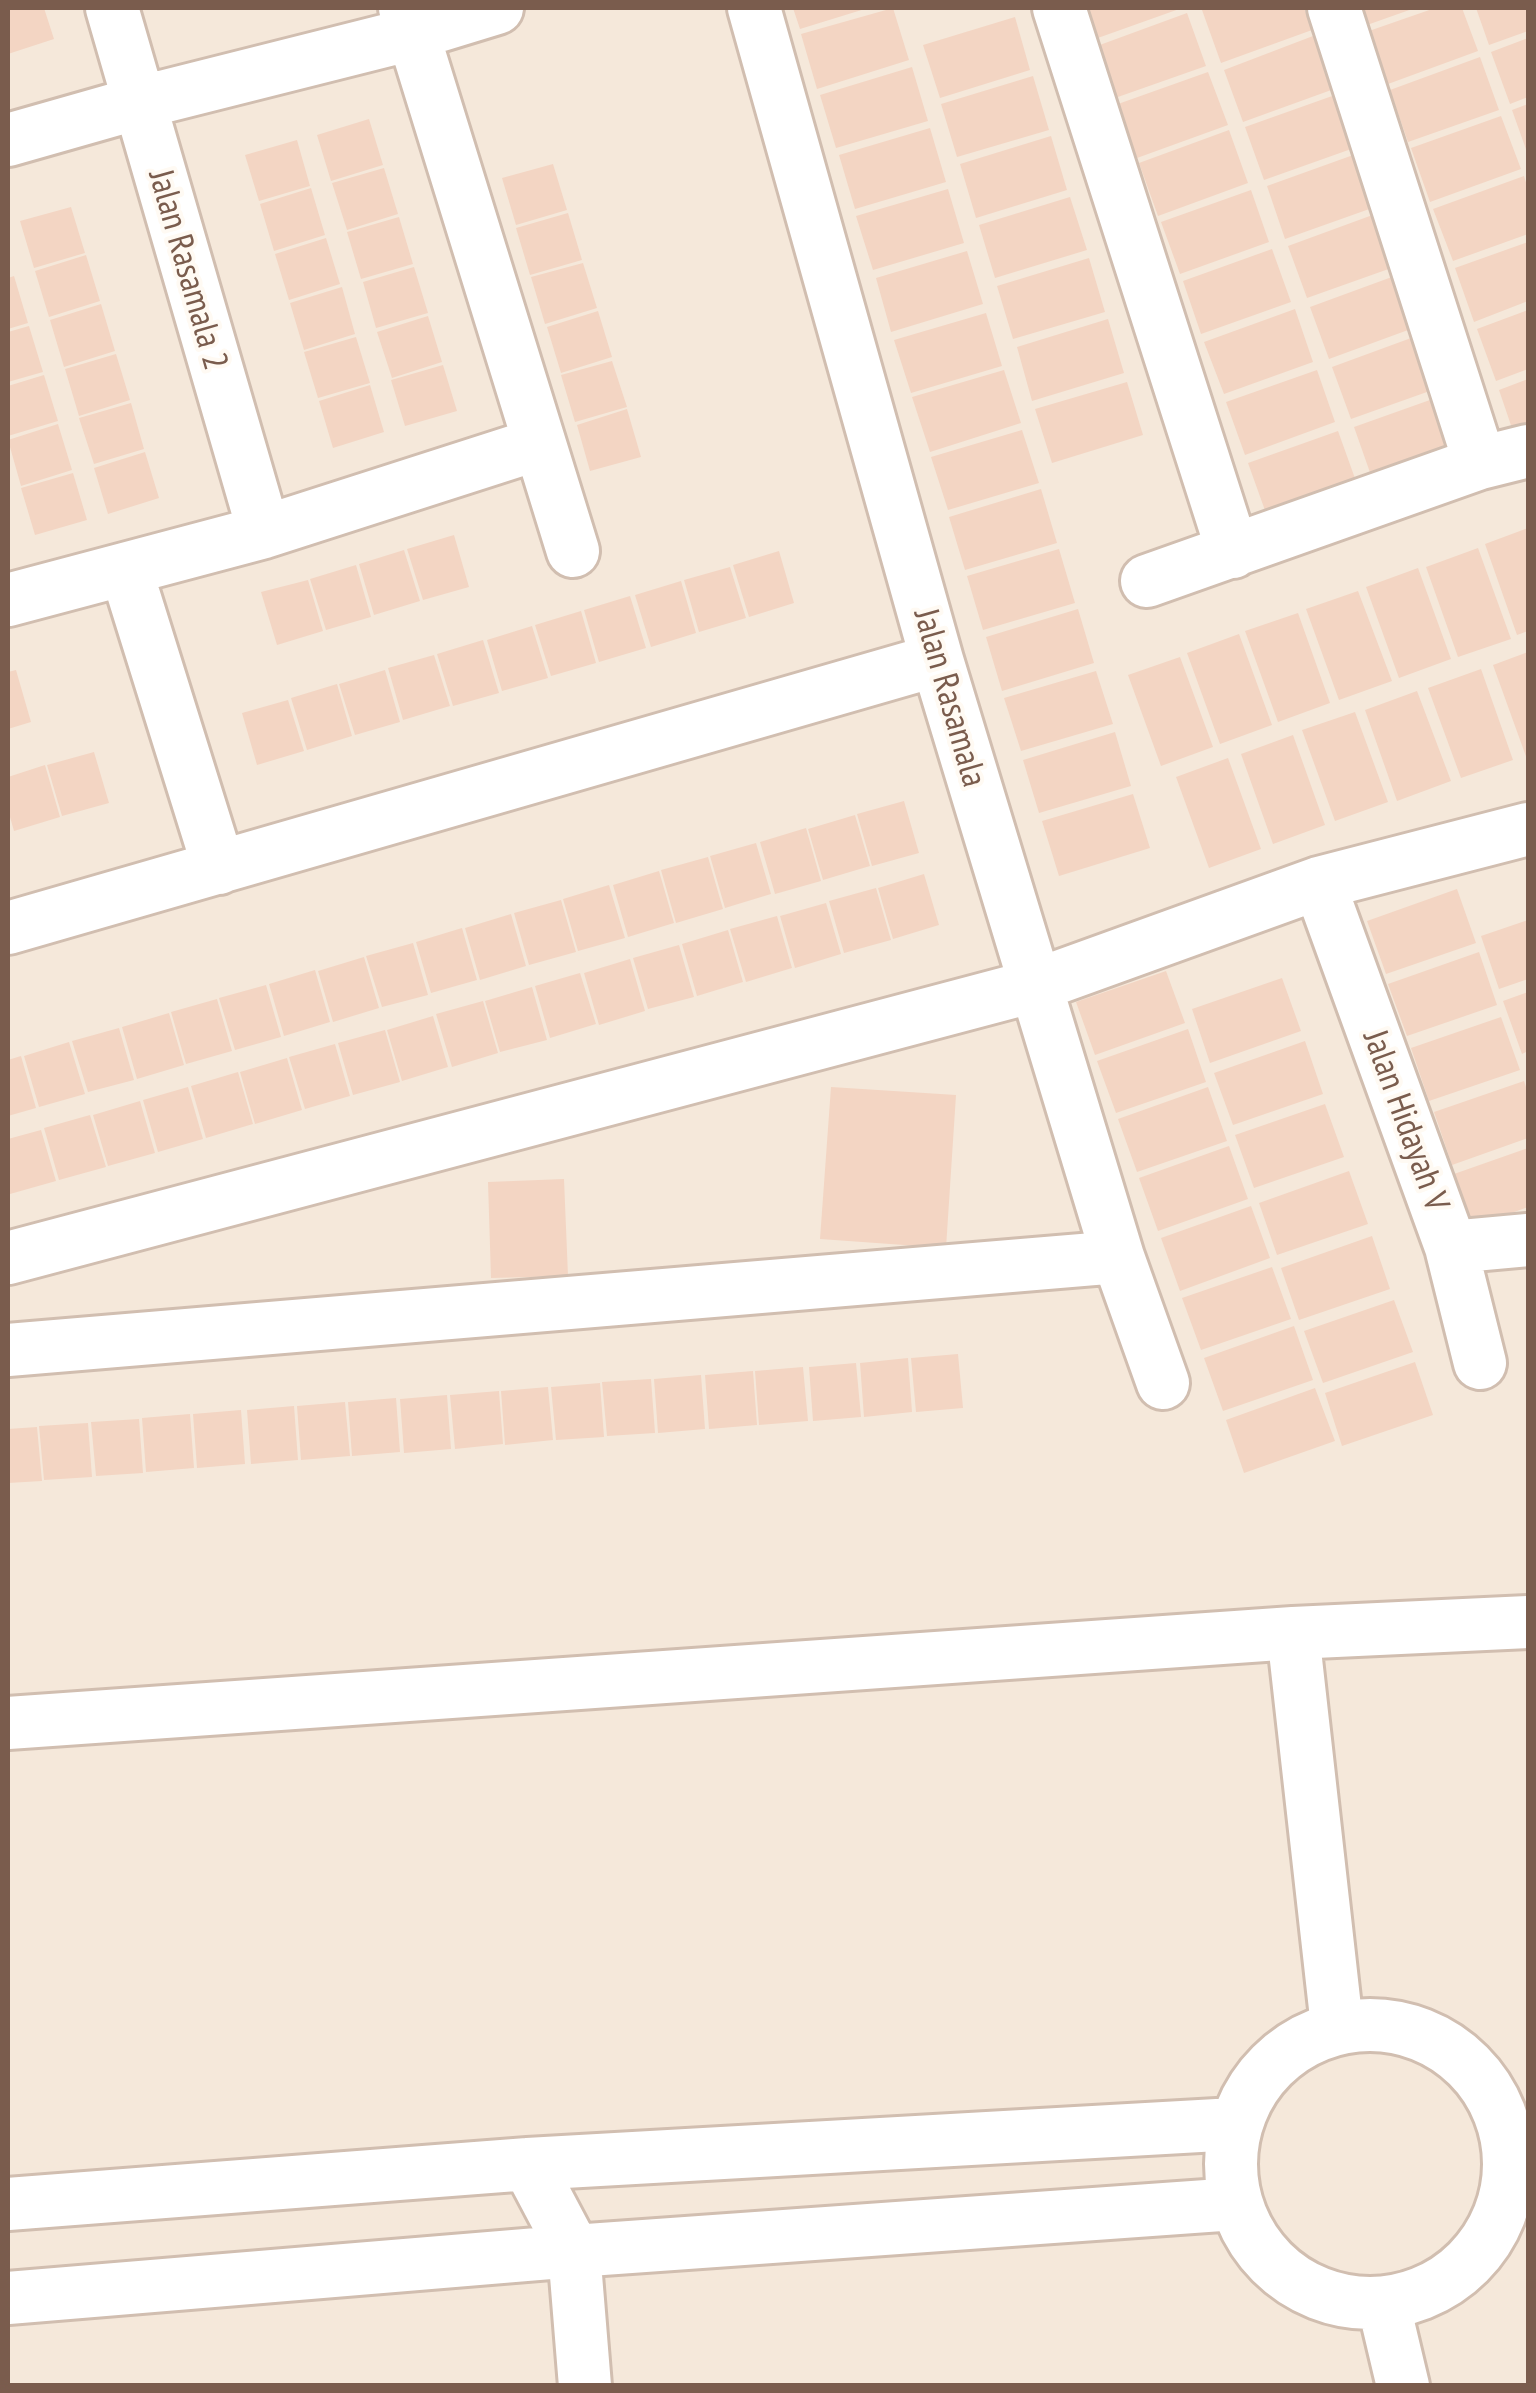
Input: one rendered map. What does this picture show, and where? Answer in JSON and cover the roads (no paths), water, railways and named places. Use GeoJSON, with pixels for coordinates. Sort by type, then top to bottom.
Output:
{"type":"FeatureCollection","features":[{"type":"Feature","properties":{"kind":"street","name":"Jalan Rasamala 2"},"geometry":{"type":"LineString","coordinates":[[112,8],[264,532]]}},
{"type":"Feature","properties":{"kind":"street"},"geometry":{"type":"LineString","coordinates":[[8,140],[408,21],[497,8]]}},
{"type":"Feature","properties":{"kind":"street","name":"Jalan Rasamala"},"geometry":{"type":"LineString","coordinates":[[754,8],[937,660],[1034,986],[1118,1256],[1163,1382]]}},
{"type":"Feature","properties":{"kind":"street"},"geometry":{"type":"LineString","coordinates":[[1059,8],[1232,552]]}},
{"type":"Feature","properties":{"kind":"street"},"geometry":{"type":"LineString","coordinates":[[1147,581],[1504,457],[1334,8]]}},
{"type":"Feature","properties":{"kind":"street"},"geometry":{"type":"LineString","coordinates":[[408,21],[573,550]]}},
{"type":"Feature","properties":{"kind":"street"},"geometry":{"type":"LineString","coordinates":[[8,600],[264,532],[538,444]]}},
{"type":"Feature","properties":{"kind":"street"},"geometry":{"type":"LineString","coordinates":[[126,570],[219,868]]}},
{"type":"Feature","properties":{"kind":"street"},"geometry":{"type":"LineString","coordinates":[[8,928],[937,660]]}},
{"type":"Feature","properties":{"kind":"street"},"geometry":{"type":"LineString","coordinates":[[8,1258],[1034,986],[1320,882],[1528,829]]}},
{"type":"Feature","properties":{"kind":"street","name":"Jalan Hidayah V"},"geometry":{"type":"LineString","coordinates":[[1320,882],[1451,1247],[1480,1363]]}},
{"type":"Feature","properties":{"kind":"street"},"geometry":{"type":"LineString","coordinates":[[1451,1247],[1528,1240]]}},
{"type":"Feature","properties":{"kind":"street"},"geometry":{"type":"LineString","coordinates":[[8,1350],[1118,1256]]}},
{"type":"Feature","properties":{"kind":"street"},"geometry":{"type":"LineString","coordinates":[[8,1722],[1293,1634],[1528,1622]]}},
{"type":"Feature","properties":{"kind":"street"},"geometry":{"type":"LineString","coordinates":[[1293,1634],[1337,2026]]}},
{"type":"Feature","properties":{"kind":"street"},"geometry":{"type":"LineString","coordinates":[[1337,2026],[1410,2028],[1472,2066],[1518,2128],[1517,2208],[1460,2276],[1384,2306],[1321,2297],[1268,2260],[1236,2204],[1229,2165],[1235,2124],[1272,2062],[1337,2026]]}},
{"type":"Feature","properties":{"kind":"street"},"geometry":{"type":"LineString","coordinates":[[8,2204],[528,2164],[1235,2124]]}},
{"type":"Feature","properties":{"kind":"street"},"geometry":{"type":"LineString","coordinates":[[528,2164],[574,2251],[584,2386]]}},
{"type":"Feature","properties":{"kind":"street"},"geometry":{"type":"LineString","coordinates":[[8,2298],[574,2251],[1236,2204]]}},
{"type":"Feature","properties":{"kind":"street"},"geometry":{"type":"LineString","coordinates":[[1384,2306],[1403,2386]]}}]}
